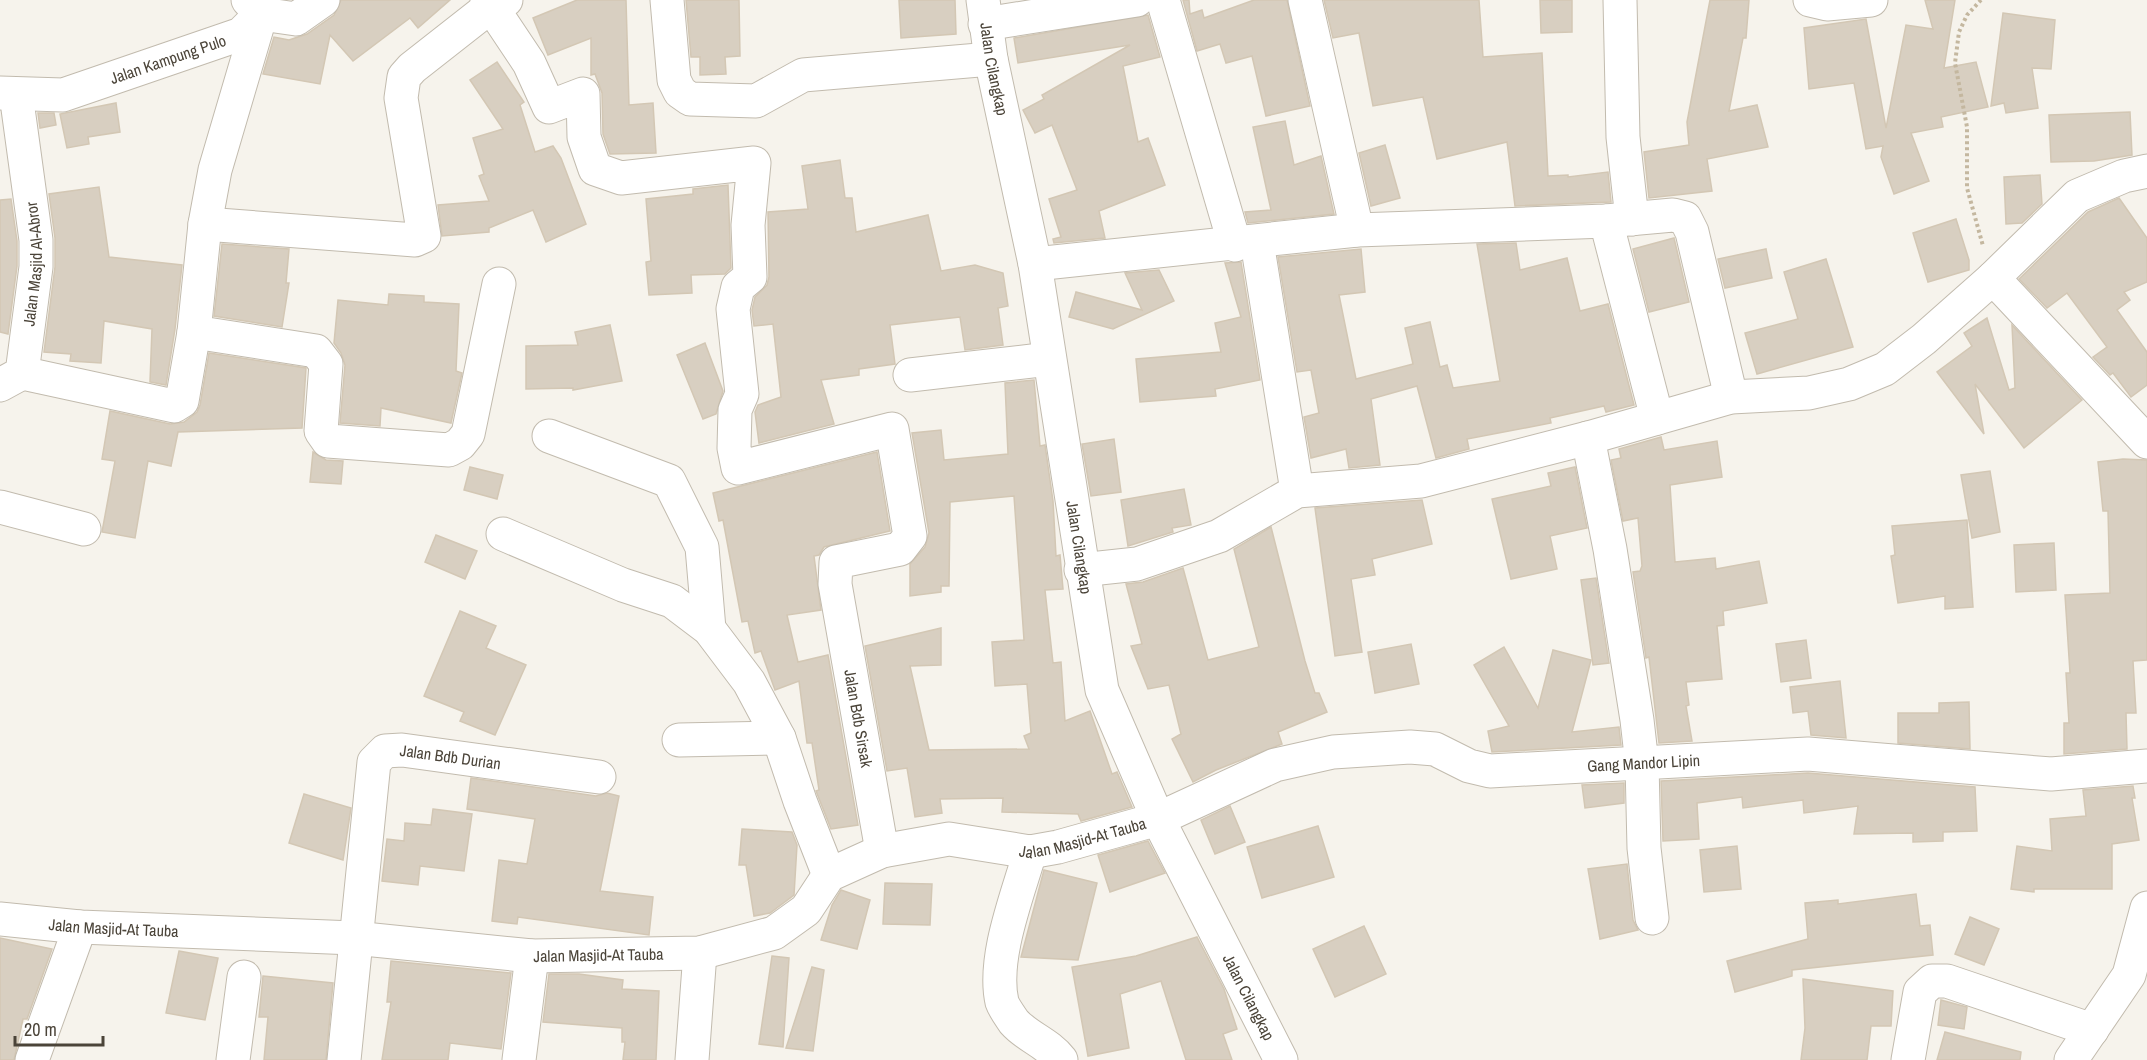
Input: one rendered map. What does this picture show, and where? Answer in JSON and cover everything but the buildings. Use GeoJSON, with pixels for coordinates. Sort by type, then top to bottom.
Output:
{"type":"FeatureCollection","features":[{"type":"Feature","properties":{"kind":"street"},"geometry":{"type":"LineString","coordinates":[[11,379],[174,406],[182,401],[194,332],[205,224],[215,170],[254,7],[297,19],[323,0]]}},
{"type":"Feature","properties":{"kind":"street"},"geometry":{"type":"LineString","coordinates":[[668,0],[674,80],[680,92],[690,99],[756,101],[803,75],[991,59]]}},
{"type":"Feature","properties":{"kind":"street"},"geometry":{"type":"LineString","coordinates":[[984,12],[1137,0]]}},
{"type":"Feature","properties":{"kind":"street"},"geometry":{"type":"LineString","coordinates":[[1163,0],[1246,243],[1297,491]]}},
{"type":"Feature","properties":{"kind":"street"},"geometry":{"type":"LineString","coordinates":[[1305,0],[1357,230]]}},
{"type":"Feature","properties":{"kind":"street"},"geometry":{"type":"LineString","coordinates":[[1620,0],[1623,137],[1619,220],[1657,418]]}},
{"type":"Feature","properties":{"kind":"street"},"geometry":{"type":"LineString","coordinates":[[1810,0],[1827,4],[1871,0]]}},
{"type":"Feature","properties":{"kind":"street"},"geometry":{"type":"LineString","coordinates":[[205,224],[415,240],[424,236],[401,98],[404,77],[494,2]]}},
{"type":"Feature","properties":{"kind":"street","name":"Jalan Bdb Sirsak"},"geometry":{"type":"LineString","coordinates":[[494,2],[529,63],[549,107],[583,94],[584,137],[595,169],[621,178],[754,163],[748,225],[750,277],[738,287],[733,309],[742,394],[735,410],[734,448],[738,468],[892,429],[910,537],[900,549],[836,562],[835,584],[882,851]]}},
{"type":"Feature","properties":{"kind":"street","name":"Jalan Kampung Pulo"},"geometry":{"type":"LineString","coordinates":[[8,93],[63,95],[241,34],[254,7]]}},
{"type":"Feature","properties":{"kind":"street","name":"Jalan Cilangkap"},"geometry":{"type":"LineString","coordinates":[[984,12],[991,59],[1035,264],[1081,570],[1102,690],[1158,819],[1281,1060]]}},
{"type":"Feature","properties":{"kind":"street","name":"Jalan Masjid Al-Abror"},"geometry":{"type":"LineString","coordinates":[[8,93],[36,240],[36,267],[11,379]]}},
{"type":"Feature","properties":{"kind":"street"},"geometry":{"type":"LineString","coordinates":[[1081,570],[1137,564],[1219,536],[1297,491],[1421,481],[1588,438],[1731,397],[1809,393],[1849,384],[1885,369],[1924,339],[1993,278],[2078,196],[2124,176],[2147,171]]}},
{"type":"Feature","properties":{"kind":"street"},"geometry":{"type":"LineString","coordinates":[[1035,264],[1357,230],[1619,220],[1672,215],[1684,218],[1688,225],[1731,397]]}},
{"type":"Feature","properties":{"kind":"street"},"geometry":{"type":"LineString","coordinates":[[1993,278],[2147,442]]}},
{"type":"Feature","properties":{"kind":"street"},"geometry":{"type":"LineString","coordinates":[[194,332],[316,351],[326,364],[321,431],[328,441],[449,450],[460,444],[468,434],[500,284]]}},
{"type":"Feature","properties":{"kind":"street"},"geometry":{"type":"LineString","coordinates":[[910,375],[1049,359]]}},
{"type":"Feature","properties":{"kind":"street"},"geometry":{"type":"LineString","coordinates":[[549,436],[669,481],[702,548],[709,629]]}},
{"type":"Feature","properties":{"kind":"street"},"geometry":{"type":"LineString","coordinates":[[1588,438],[1628,650],[1642,764],[1644,848],[1652,918]]}},
{"type":"Feature","properties":{"kind":"street"},"geometry":{"type":"LineString","coordinates":[[0,507],[84,529]]}},
{"type":"Feature","properties":{"kind":"street"},"geometry":{"type":"LineString","coordinates":[[503,534],[623,585],[672,602],[709,629],[749,682],[779,738],[800,801],[829,875]]}},
{"type":"Feature","properties":{"kind":"street"},"geometry":{"type":"LineString","coordinates":[[680,740],[779,738]]}},
{"type":"Feature","properties":{"kind":"street","name":"Gang Mandor Lipin"},"geometry":{"type":"LineString","coordinates":[[1158,819],[1275,765],[1333,752],[1410,747],[1435,749],[1469,766],[1490,771],[1808,754],[2051,774],[2147,766]]}},
{"type":"Feature","properties":{"kind":"street","name":"Jalan Bdb Durian"},"geometry":{"type":"LineString","coordinates":[[354,938],[374,762],[385,751],[402,750],[599,777]]}},
{"type":"Feature","properties":{"kind":"street","name":"Jalan Masjid-At Tauba"},"geometry":{"type":"LineString","coordinates":[[0,919],[80,927],[354,938],[532,956],[700,953],[774,933],[806,910],[829,875],[882,851],[949,839],[1029,852],[1158,819]]}},
{"type":"Feature","properties":{"kind":"street"},"geometry":{"type":"LineString","coordinates":[[1029,852],[1004,950],[1001,977],[1002,1004],[1016,1023],[1053,1050],[1060,1060]]}},
{"type":"Feature","properties":{"kind":"street"},"geometry":{"type":"LineString","coordinates":[[2072,1060],[2129,975],[2147,908]]}},
{"type":"Feature","properties":{"kind":"street"},"geometry":{"type":"LineString","coordinates":[[32,1060],[80,927]]}},
{"type":"Feature","properties":{"kind":"street"},"geometry":{"type":"LineString","coordinates":[[344,1060],[354,938]]}},
{"type":"Feature","properties":{"kind":"street"},"geometry":{"type":"LineString","coordinates":[[692,1060],[700,953]]}},
{"type":"Feature","properties":{"kind":"street"},"geometry":{"type":"LineString","coordinates":[[519,1060],[532,956]]}},
{"type":"Feature","properties":{"kind":"street"},"geometry":{"type":"LineString","coordinates":[[233,1060],[244,977]]}},
{"type":"Feature","properties":{"kind":"street"},"geometry":{"type":"LineString","coordinates":[[1908,1060],[1920,992],[1932,981],[1947,981],[2092,1030]]}},
{"type":"Feature","properties":{"kind":"path"},"geometry":{"type":"LineString","coordinates":[[1981,0],[1967,15],[1959,32],[1955,63],[1967,127],[1967,189],[1993,278]]}}]}
